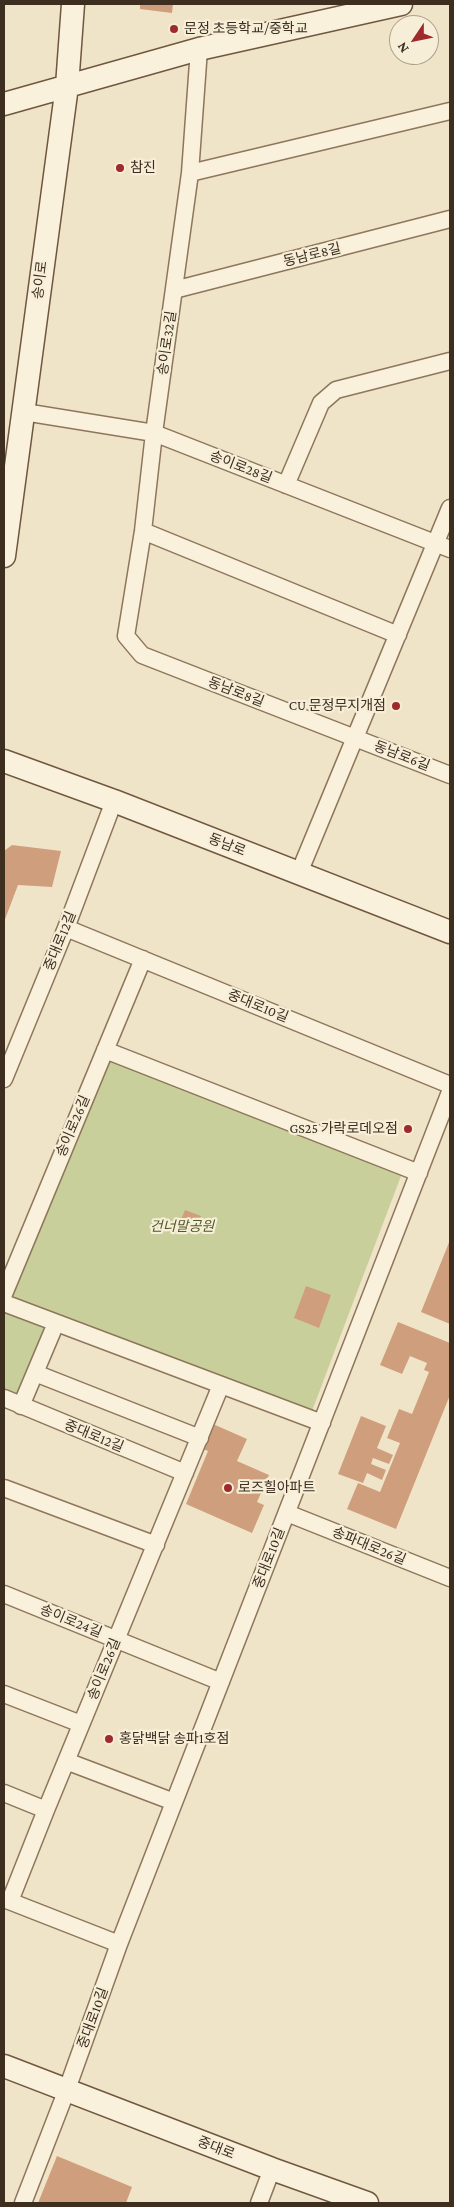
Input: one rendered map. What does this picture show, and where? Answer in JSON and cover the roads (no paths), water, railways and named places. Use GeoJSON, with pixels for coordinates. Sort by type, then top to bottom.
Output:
{"type":"FeatureCollection","features":[{"type":"Feature","properties":{"kind":"main road","name":"송이로"},"geometry":{"type":"LineString","coordinates":[[4,556],[66,86],[73,4]]}},
{"type":"Feature","properties":{"kind":"main road"},"geometry":{"type":"LineString","coordinates":[[4,104],[200,49],[401,4]]}},
{"type":"Feature","properties":{"kind":"main road","name":"동남로"},"geometry":{"type":"LineString","coordinates":[[4,760],[450,932]]}},
{"type":"Feature","properties":{"kind":"main road","name":"중대로"},"geometry":{"type":"LineString","coordinates":[[4,2066],[66,2092],[367,2203]]}},
{"type":"Feature","properties":{"kind":"street","name":"송이로32길"},"geometry":{"type":"LineString","coordinates":[[126,636],[143,531],[154,433],[190,173],[200,49]]}},
{"type":"Feature","properties":{"kind":"street"},"geometry":{"type":"LineString","coordinates":[[190,173],[450,111]]}},
{"type":"Feature","properties":{"kind":"street","name":"동남로8길"},"geometry":{"type":"LineString","coordinates":[[174,290],[450,219]]}},
{"type":"Feature","properties":{"kind":"street"},"geometry":{"type":"LineString","coordinates":[[286,485],[321,403],[336,390],[450,361]]}},
{"type":"Feature","properties":{"kind":"street","name":"송이로28길"},"geometry":{"type":"LineString","coordinates":[[24,412],[154,433],[443,546]]}},
{"type":"Feature","properties":{"kind":"street"},"geometry":{"type":"LineString","coordinates":[[299,873],[398,635],[443,546],[450,508]]}},
{"type":"Feature","properties":{"kind":"street"},"geometry":{"type":"LineString","coordinates":[[143,531],[398,635]]}},
{"type":"Feature","properties":{"kind":"street","name":"동남로8길"},"geometry":{"type":"LineString","coordinates":[[126,636],[142,655],[354,738]]}},
{"type":"Feature","properties":{"kind":"street","name":"동남로6길"},"geometry":{"type":"LineString","coordinates":[[354,738],[450,775]]}},
{"type":"Feature","properties":{"kind":"street","name":"중대로12길"},"geometry":{"type":"LineString","coordinates":[[4,1079],[66,928],[114,801]]}},
{"type":"Feature","properties":{"kind":"street","name":"중대로10길"},"geometry":{"type":"LineString","coordinates":[[66,928],[450,1085]]}},
{"type":"Feature","properties":{"kind":"street","name":"송이로26길"},"geometry":{"type":"LineString","coordinates":[[4,1294],[143,959]]}},
{"type":"Feature","properties":{"kind":"street"},"geometry":{"type":"LineString","coordinates":[[105,1050],[419,1173]]}},
{"type":"Feature","properties":{"kind":"street","name":"중대로10길"},"geometry":{"type":"LineString","coordinates":[[66,2092],[119,1944],[450,1092]]}},
{"type":"Feature","properties":{"kind":"street"},"geometry":{"type":"LineString","coordinates":[[4,1303],[322,1423]]}},
{"type":"Feature","properties":{"kind":"street"},"geometry":{"type":"LineString","coordinates":[[21,1406],[56,1323]]}},
{"type":"Feature","properties":{"kind":"street"},"geometry":{"type":"LineString","coordinates":[[35,1372],[200,1438]]}},
{"type":"Feature","properties":{"kind":"street","name":"송이로26길"},"geometry":{"type":"LineString","coordinates":[[7,1900],[82,1724],[221,1385]]}},
{"type":"Feature","properties":{"kind":"street","name":"중대로12길"},"geometry":{"type":"LineString","coordinates":[[4,1398],[185,1473]]}},
{"type":"Feature","properties":{"kind":"street"},"geometry":{"type":"LineString","coordinates":[[4,1488],[156,1544]]}},
{"type":"Feature","properties":{"kind":"street","name":"송파대로26길"},"geometry":{"type":"LineString","coordinates":[[287,1513],[450,1578]]}},
{"type":"Feature","properties":{"kind":"street","name":"송이로24길"},"geometry":{"type":"LineString","coordinates":[[4,1594],[221,1682]]}},
{"type":"Feature","properties":{"kind":"street"},"geometry":{"type":"LineString","coordinates":[[4,1694],[82,1724]]}},
{"type":"Feature","properties":{"kind":"street"},"geometry":{"type":"LineString","coordinates":[[66,1761],[174,1802]]}},
{"type":"Feature","properties":{"kind":"street"},"geometry":{"type":"LineString","coordinates":[[4,1793],[46,1810]]}},
{"type":"Feature","properties":{"kind":"street"},"geometry":{"type":"LineString","coordinates":[[7,1900],[119,1944]]}},
{"type":"Feature","properties":{"kind":"street"},"geometry":{"type":"LineString","coordinates":[[23,2203],[66,2092]]}},
{"type":"Feature","properties":{"kind":"street"},"geometry":{"type":"LineString","coordinates":[[259,2203],[272,2169]]}},
{"type":"Feature","properties":{"kind":"place","name":"문정 초등학교/중학교"},"geometry":{"type":"Point","coordinates":[174,29]}},
{"type":"Feature","properties":{"kind":"place","name":"참진"},"geometry":{"type":"Point","coordinates":[120,168]}},
{"type":"Feature","properties":{"kind":"place","name":"CU 문정무지개점"},"geometry":{"type":"Point","coordinates":[396,706]}},
{"type":"Feature","properties":{"kind":"place","name":"GS25 가락로데오점"},"geometry":{"type":"Point","coordinates":[408,1129]}},
{"type":"Feature","properties":{"kind":"place","name":"로즈힐아파트"},"geometry":{"type":"Point","coordinates":[228,1488]}},
{"type":"Feature","properties":{"kind":"place","name":"홍닭백닭 송파1호점"},"geometry":{"type":"Point","coordinates":[109,1739]}},
{"type":"Feature","properties":{"kind":"park label","name":"건너말공원"},"geometry":{"type":"Point","coordinates":[182,1227]}}]}
